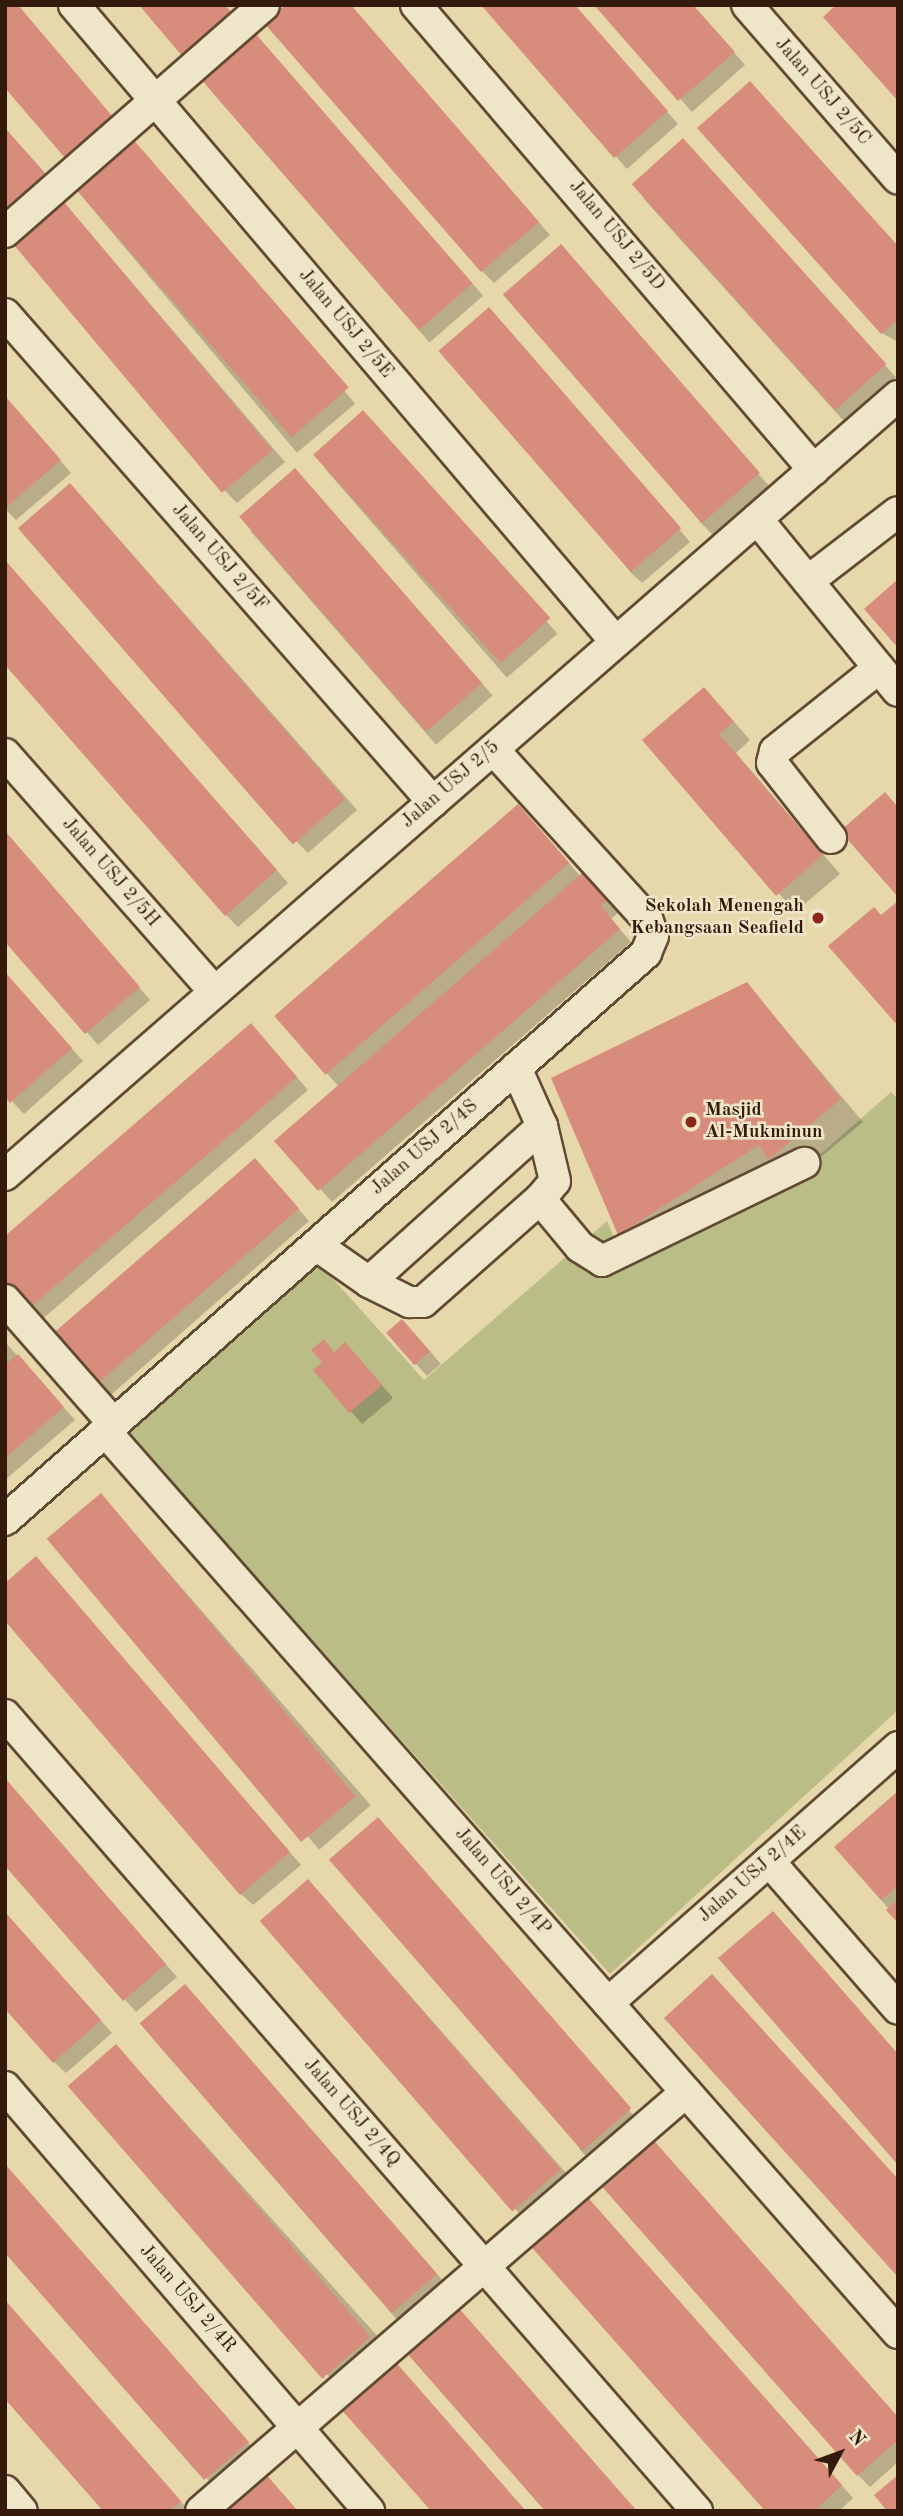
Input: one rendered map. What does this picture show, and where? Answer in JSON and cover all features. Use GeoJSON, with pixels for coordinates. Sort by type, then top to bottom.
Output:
{"type":"FeatureCollection","features":[{"type":"Feature","properties":{"kind":"street","name":"Jalan USJ 2/5E"},"geometry":{"type":"LineString","coordinates":[[74,5],[616,642]]}},
{"type":"Feature","properties":{"kind":"street"},"geometry":{"type":"LineString","coordinates":[[5,232],[264,5]]}},
{"type":"Feature","properties":{"kind":"street","name":"Jalan USJ 2/5D"},"geometry":{"type":"LineString","coordinates":[[416,5],[814,470]]}},
{"type":"Feature","properties":{"kind":"street","name":"Jalan USJ 2/5C"},"geometry":{"type":"LineString","coordinates":[[747,5],[898,179]]}},
{"type":"Feature","properties":{"kind":"street","name":"Jalan USJ 2/5F"},"geometry":{"type":"LineString","coordinates":[[5,314],[433,802]]}},
{"type":"Feature","properties":{"kind":"street","name":"Jalan USJ 2/5"},"geometry":{"type":"LineString","coordinates":[[5,1175],[898,396]]}},
{"type":"Feature","properties":{"kind":"street"},"geometry":{"type":"LineString","coordinates":[[808,581],[898,512]]}},
{"type":"Feature","properties":{"kind":"street"},"geometry":{"type":"LineString","coordinates":[[757,519],[898,691]]}},
{"type":"Feature","properties":{"kind":"street"},"geometry":{"type":"LineString","coordinates":[[831,838],[772,762],[775,751],[879,668]]}},
{"type":"Feature","properties":{"kind":"street","name":"Jalan USJ 2/4S"},"geometry":{"type":"LineString","coordinates":[[5,1520],[646,953],[653,936],[647,919],[493,748]]}},
{"type":"Feature","properties":{"kind":"street","name":"Jalan USJ 2/5H"},"geometry":{"type":"LineString","coordinates":[[5,754],[215,992]]}},
{"type":"Feature","properties":{"kind":"street"},"geometry":{"type":"LineString","coordinates":[[316,1245],[369,1282],[409,1302],[423,1302],[540,1199],[555,1181],[542,1126],[516,1068]]}},
{"type":"Feature","properties":{"kind":"street"},"geometry":{"type":"LineString","coordinates":[[369,1282],[542,1126]]}},
{"type":"Feature","properties":{"kind":"street"},"geometry":{"type":"LineString","coordinates":[[540,1199],[580,1247],[602,1261],[804,1163]]}},
{"type":"Feature","properties":{"kind":"street","name":"Jalan USJ 2/4P"},"geometry":{"type":"LineString","coordinates":[[5,1300],[110,1427],[608,2003],[898,2333]]}},
{"type":"Feature","properties":{"kind":"street","name":"Jalan USJ 2/4Q"},"geometry":{"type":"LineString","coordinates":[[5,1716],[697,2511]]}},
{"type":"Feature","properties":{"kind":"street","name":"Jalan USJ 2/4E"},"geometry":{"type":"LineString","coordinates":[[608,2003],[898,1747]]}},
{"type":"Feature","properties":{"kind":"street"},"geometry":{"type":"LineString","coordinates":[[769,1861],[898,2009]]}},
{"type":"Feature","properties":{"kind":"street","name":"Jalan USJ 2/4R"},"geometry":{"type":"LineString","coordinates":[[5,2087],[369,2511]]}},
{"type":"Feature","properties":{"kind":"street"},"geometry":{"type":"LineString","coordinates":[[201,2511],[686,2092]]}},
{"type":"Feature","properties":{"kind":"street"},"geometry":{"type":"LineString","coordinates":[[5,2491],[22,2511]]}},
{"type":"Feature","properties":{"kind":"green space"},"geometry":{"type":"Polygon","coordinates":[[[891,1092],[898,1099],[898,1710],[610,1974],[125,1430],[316,1260],[424,1380],[607,1221],[615,1240],[823,1152],[891,1092]]]}},
{"type":"Feature","properties":{"kind":"building"},"geometry":{"type":"Polygon","coordinates":[[[5,5],[18,5],[113,117],[65,158],[5,88],[5,5]]]}},
{"type":"Feature","properties":{"kind":"building"},"geometry":{"type":"Polygon","coordinates":[[[139,5],[225,5],[232,13],[182,56],[139,5]]]}},
{"type":"Feature","properties":{"kind":"building"},"geometry":{"type":"Polygon","coordinates":[[[285,5],[351,5],[539,222],[481,272],[264,23],[285,5]]]}},
{"type":"Feature","properties":{"kind":"building"},"geometry":{"type":"Polygon","coordinates":[[[481,5],[575,5],[668,111],[614,158],[481,5]]]}},
{"type":"Feature","properties":{"kind":"building"},"geometry":{"type":"Polygon","coordinates":[[[594,5],[693,5],[735,52],[678,101],[594,5]]]}},
{"type":"Feature","properties":{"kind":"building"},"geometry":{"type":"Polygon","coordinates":[[[836,5],[898,5],[898,101],[823,17],[836,5]]]}},
{"type":"Feature","properties":{"kind":"building"},"geometry":{"type":"Polygon","coordinates":[[[254,32],[472,283],[419,330],[200,79],[254,32]]]}},
{"type":"Feature","properties":{"kind":"building"},"geometry":{"type":"Polygon","coordinates":[[[750,81],[898,246],[898,320],[881,334],[697,128],[750,81]]]}},
{"type":"Feature","properties":{"kind":"building"},"geometry":{"type":"Polygon","coordinates":[[[5,128],[46,174],[5,210],[5,128]]]}},
{"type":"Feature","properties":{"kind":"building"},"geometry":{"type":"Polygon","coordinates":[[[131,137],[349,388],[291,437],[74,187],[131,137]]]}},
{"type":"Feature","properties":{"kind":"building"},"geometry":{"type":"Polygon","coordinates":[[[683,138],[886,364],[835,410],[632,184],[683,138]]]}},
{"type":"Feature","properties":{"kind":"building"},"geometry":{"type":"Polygon","coordinates":[[[59,196],[272,450],[222,493],[8,238],[59,196]]]}},
{"type":"Feature","properties":{"kind":"building"},"geometry":{"type":"Polygon","coordinates":[[[561,244],[760,473],[702,523],[503,295],[561,244]]]}},
{"type":"Feature","properties":{"kind":"building"},"geometry":{"type":"Polygon","coordinates":[[[489,307],[681,528],[631,572],[438,351],[489,307]]]}},
{"type":"Feature","properties":{"kind":"building"},"geometry":{"type":"Polygon","coordinates":[[[5,396],[61,460],[5,508],[5,396]]]}},
{"type":"Feature","properties":{"kind":"building"},"geometry":{"type":"Polygon","coordinates":[[[363,410],[550,618],[501,663],[313,455],[363,410]]]}},
{"type":"Feature","properties":{"kind":"building"},"geometry":{"type":"Polygon","coordinates":[[[295,468],[482,683],[426,732],[239,517],[295,468]]]}},
{"type":"Feature","properties":{"kind":"building"},"geometry":{"type":"Polygon","coordinates":[[[70,483],[345,799],[293,844],[18,528],[70,483]]]}},
{"type":"Feature","properties":{"kind":"building"},"geometry":{"type":"Polygon","coordinates":[[[5,560],[277,870],[225,916],[5,665],[5,560]]]}},
{"type":"Feature","properties":{"kind":"building"},"geometry":{"type":"Polygon","coordinates":[[[898,579],[898,648],[864,609],[898,579]]]}},
{"type":"Feature","properties":{"kind":"building"},"geometry":{"type":"Polygon","coordinates":[[[704,687],[734,722],[719,734],[823,855],[776,896],[642,740],[704,687]]]}},
{"type":"Feature","properties":{"kind":"building"},"geometry":{"type":"Polygon","coordinates":[[[885,792],[898,807],[898,897],[840,831],[885,792]]]}},
{"type":"Feature","properties":{"kind":"building"},"geometry":{"type":"Polygon","coordinates":[[[518,804],[569,863],[325,1075],[274,1016],[518,804]]]}},
{"type":"Feature","properties":{"kind":"building"},"geometry":{"type":"Polygon","coordinates":[[[5,831],[140,987],[85,1034],[5,942],[5,831]]]}},
{"type":"Feature","properties":{"kind":"building"},"geometry":{"type":"Polygon","coordinates":[[[589,867],[614,895],[601,906],[620,929],[318,1191],[274,1141],[589,867]]]}},
{"type":"Feature","properties":{"kind":"building"},"geometry":{"type":"Polygon","coordinates":[[[898,901],[898,1026],[828,946],[874,907],[881,915],[898,901]]]}},
{"type":"Feature","properties":{"kind":"building"},"geometry":{"type":"Polygon","coordinates":[[[5,972],[72,1048],[10,1103],[5,1097],[5,972]]]}},
{"type":"Feature","properties":{"kind":"building","name":"Masjid Al-Mukminun"},"geometry":{"type":"Polygon","coordinates":[[[747,982],[841,1099],[768,1160],[759,1145],[618,1235],[551,1078],[747,982]]]}},
{"type":"Feature","properties":{"kind":"building"},"geometry":{"type":"Polygon","coordinates":[[[251,1023],[297,1077],[26,1311],[5,1287],[5,1236],[251,1023]]]}},
{"type":"Feature","properties":{"kind":"building"},"geometry":{"type":"Polygon","coordinates":[[[255,1158],[299,1209],[91,1390],[47,1339],[255,1158]]]}},
{"type":"Feature","properties":{"kind":"building"},"geometry":{"type":"Polygon","coordinates":[[[402,1319],[430,1351],[414,1365],[386,1333],[402,1319]]]}},
{"type":"Feature","properties":{"kind":"building"},"geometry":{"type":"Polygon","coordinates":[[[324,1339],[334,1352],[345,1342],[382,1385],[349,1413],[313,1370],[322,1362],[311,1350],[324,1339]]]}},
{"type":"Feature","properties":{"kind":"building"},"geometry":{"type":"Polygon","coordinates":[[[18,1354],[64,1407],[5,1458],[5,1365],[18,1354]]]}},
{"type":"Feature","properties":{"kind":"building"},"geometry":{"type":"Polygon","coordinates":[[[101,1493],[356,1796],[301,1842],[47,1539],[101,1493]]]}},
{"type":"Feature","properties":{"kind":"building"},"geometry":{"type":"Polygon","coordinates":[[[36,1556],[290,1852],[240,1895],[5,1621],[5,1583],[36,1556]]]}},
{"type":"Feature","properties":{"kind":"building"},"geometry":{"type":"Polygon","coordinates":[[[5,1778],[166,1964],[123,2001],[5,1866],[5,1778]]]}},
{"type":"Feature","properties":{"kind":"building"},"geometry":{"type":"Polygon","coordinates":[[[898,1791],[898,1886],[881,1900],[834,1847],[898,1791]]]}},
{"type":"Feature","properties":{"kind":"building"},"geometry":{"type":"Polygon","coordinates":[[[378,1817],[631,2108],[582,2151],[329,1860],[378,1817]]]}},
{"type":"Feature","properties":{"kind":"building"},"geometry":{"type":"Polygon","coordinates":[[[308,1879],[561,2170],[512,2212],[260,1921],[308,1879]]]}},
{"type":"Feature","properties":{"kind":"building"},"geometry":{"type":"Polygon","coordinates":[[[898,1900],[898,1923],[886,1910],[898,1900]]]}},
{"type":"Feature","properties":{"kind":"building"},"geometry":{"type":"Polygon","coordinates":[[[773,1911],[898,2054],[898,2165],[718,1958],[773,1911]]]}},
{"type":"Feature","properties":{"kind":"building"},"geometry":{"type":"Polygon","coordinates":[[[5,1912],[101,2020],[53,2063],[5,2009],[5,1912]]]}},
{"type":"Feature","properties":{"kind":"building"},"geometry":{"type":"Polygon","coordinates":[[[712,1974],[898,2179],[898,2277],[664,2018],[712,1974]]]}},
{"type":"Feature","properties":{"kind":"building"},"geometry":{"type":"Polygon","coordinates":[[[185,1984],[437,2274],[392,2313],[140,2023],[185,1984]]]}},
{"type":"Feature","properties":{"kind":"building"},"geometry":{"type":"Polygon","coordinates":[[[116,2044],[371,2337],[322,2379],[68,2086],[116,2044]]]}},
{"type":"Feature","properties":{"kind":"building"},"geometry":{"type":"Polygon","coordinates":[[[649,2135],[898,2417],[898,2440],[857,2476],[597,2181],[649,2135]]]}},
{"type":"Feature","properties":{"kind":"building"},"geometry":{"type":"Polygon","coordinates":[[[5,2164],[249,2442],[204,2480],[5,2253],[5,2164]]]}},
{"type":"Feature","properties":{"kind":"building"},"geometry":{"type":"Polygon","coordinates":[[[583,2192],[842,2485],[814,2511],[765,2511],[527,2242],[583,2192]]]}},
{"type":"Feature","properties":{"kind":"building"},"geometry":{"type":"Polygon","coordinates":[[[5,2300],[181,2501],[170,2511],[103,2511],[5,2399],[5,2300]]]}},
{"type":"Feature","properties":{"kind":"building"},"geometry":{"type":"Polygon","coordinates":[[[457,2306],[637,2511],[545,2511],[405,2351],[457,2306]]]}},
{"type":"Feature","properties":{"kind":"building"},"geometry":{"type":"Polygon","coordinates":[[[393,2359],[526,2511],[431,2511],[339,2407],[393,2359]]]}},
{"type":"Feature","properties":{"kind":"building"},"geometry":{"type":"Polygon","coordinates":[[[264,2472],[298,2511],[220,2511],[264,2472]]]}},
{"type":"Feature","properties":{"kind":"building"},"geometry":{"type":"Polygon","coordinates":[[[898,2475],[898,2511],[887,2511],[874,2495],[898,2475]]]}},
{"type":"Feature","properties":{"kind":"place","name":"Sekolah Menengah Kebangsaan Seafield"},"geometry":{"type":"Point","coordinates":[818,918]}},
{"type":"Feature","properties":{"kind":"place","name":"Masjid Al-Mukminun"},"geometry":{"type":"Point","coordinates":[691,1122]}}]}
